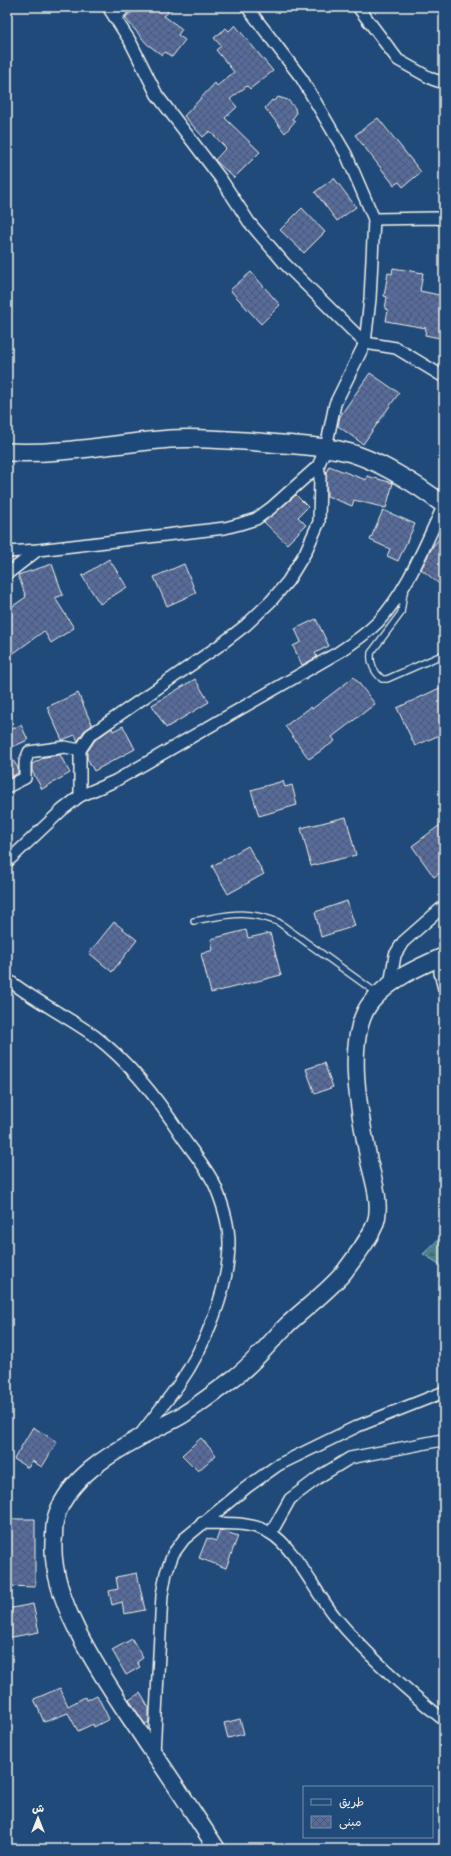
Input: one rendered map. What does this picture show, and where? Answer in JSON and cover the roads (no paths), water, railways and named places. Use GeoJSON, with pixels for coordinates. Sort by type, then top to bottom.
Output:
{"type":"FeatureCollection","features":[{"type":"Feature","properties":{"kind":"main road"},"geometry":{"type":"LineString","coordinates":[[7,452],[35,454],[171,439],[223,439],[326,448],[362,457],[425,490],[444,505]]}},
{"type":"Feature","properties":{"kind":"main road"},"geometry":{"type":"LineString","coordinates":[[218,1849],[106,1679],[83,1641],[70,1615],[54,1563],[53,1540],[57,1515],[66,1496],[90,1469],[137,1438],[183,1415],[238,1375],[343,1273],[366,1240],[377,1218],[376,1190],[360,1108],[356,1078],[356,1051],[360,1025],[371,1002],[384,990],[414,969],[442,957]]}},
{"type":"Feature","properties":{"kind":"street"},"geometry":{"type":"LineString","coordinates":[[108,7],[130,41],[158,96],[222,179],[249,222],[285,264],[365,343],[396,348],[444,377]]}},
{"type":"Feature","properties":{"kind":"street"},"geometry":{"type":"LineString","coordinates":[[115,18],[125,7]]}},
{"type":"Feature","properties":{"kind":"street"},"geometry":{"type":"LineString","coordinates":[[7,552],[38,550],[225,528],[256,519],[318,466],[326,448],[335,404],[365,343],[370,298],[374,219],[346,154],[302,79],[247,7]]}},
{"type":"Feature","properties":{"kind":"street"},"geometry":{"type":"LineString","coordinates":[[358,7],[398,60],[432,79],[444,83]]}},
{"type":"Feature","properties":{"kind":"street"},"geometry":{"type":"LineString","coordinates":[[374,219],[444,219]]}},
{"type":"Feature","properties":{"kind":"street"},"geometry":{"type":"LineString","coordinates":[[80,796],[80,750],[90,735],[220,646],[246,625],[288,582],[305,553],[319,522],[320,477],[318,466]]}},
{"type":"Feature","properties":{"kind":"street"},"geometry":{"type":"LineString","coordinates":[[7,862],[62,810],[80,796],[114,781],[339,652],[358,639],[378,622],[391,605],[407,578],[444,505]]}},
{"type":"Feature","properties":{"kind":"street"},"geometry":{"type":"LineString","coordinates":[[7,574],[38,550]]}},
{"type":"Feature","properties":{"kind":"street"},"geometry":{"type":"LineString","coordinates":[[7,787],[25,778],[25,762],[29,752],[65,747],[80,750]]}},
{"type":"Feature","properties":{"kind":"street"},"geometry":{"type":"LineString","coordinates":[[384,990],[395,956],[403,942],[444,906]]}},
{"type":"Feature","properties":{"kind":"street"},"geometry":{"type":"LineString","coordinates":[[442,957],[440,973],[444,989]]}},
{"type":"Feature","properties":{"kind":"street"},"geometry":{"type":"LineString","coordinates":[[8,981],[95,1037],[132,1070],[169,1116],[216,1186],[225,1213],[229,1243],[226,1272],[213,1316],[200,1349],[179,1384],[137,1438]]}},
{"type":"Feature","properties":{"kind":"street"},"geometry":{"type":"LineString","coordinates":[[154,1754],[162,1595],[166,1573],[173,1554],[184,1539],[247,1487],[278,1465],[358,1426],[444,1392]]}},
{"type":"Feature","properties":{"kind":"street"},"geometry":{"type":"LineString","coordinates":[[271,1533],[290,1499],[322,1475],[350,1458],[442,1440]]}},
{"type":"Feature","properties":{"kind":"street"},"geometry":{"type":"LineString","coordinates":[[202,1523],[250,1526],[271,1533],[285,1546],[321,1599],[355,1640],[391,1676],[444,1720]]}},
{"type":"Feature","properties":{"kind":"lane"},"geometry":{"type":"LineString","coordinates":[[407,578],[401,613],[371,653],[370,660],[382,679],[387,679],[442,655]]}},
{"type":"Feature","properties":{"kind":"lane"},"geometry":{"type":"LineString","coordinates":[[194,921],[240,913],[260,915],[278,922],[384,990]]}}]}
